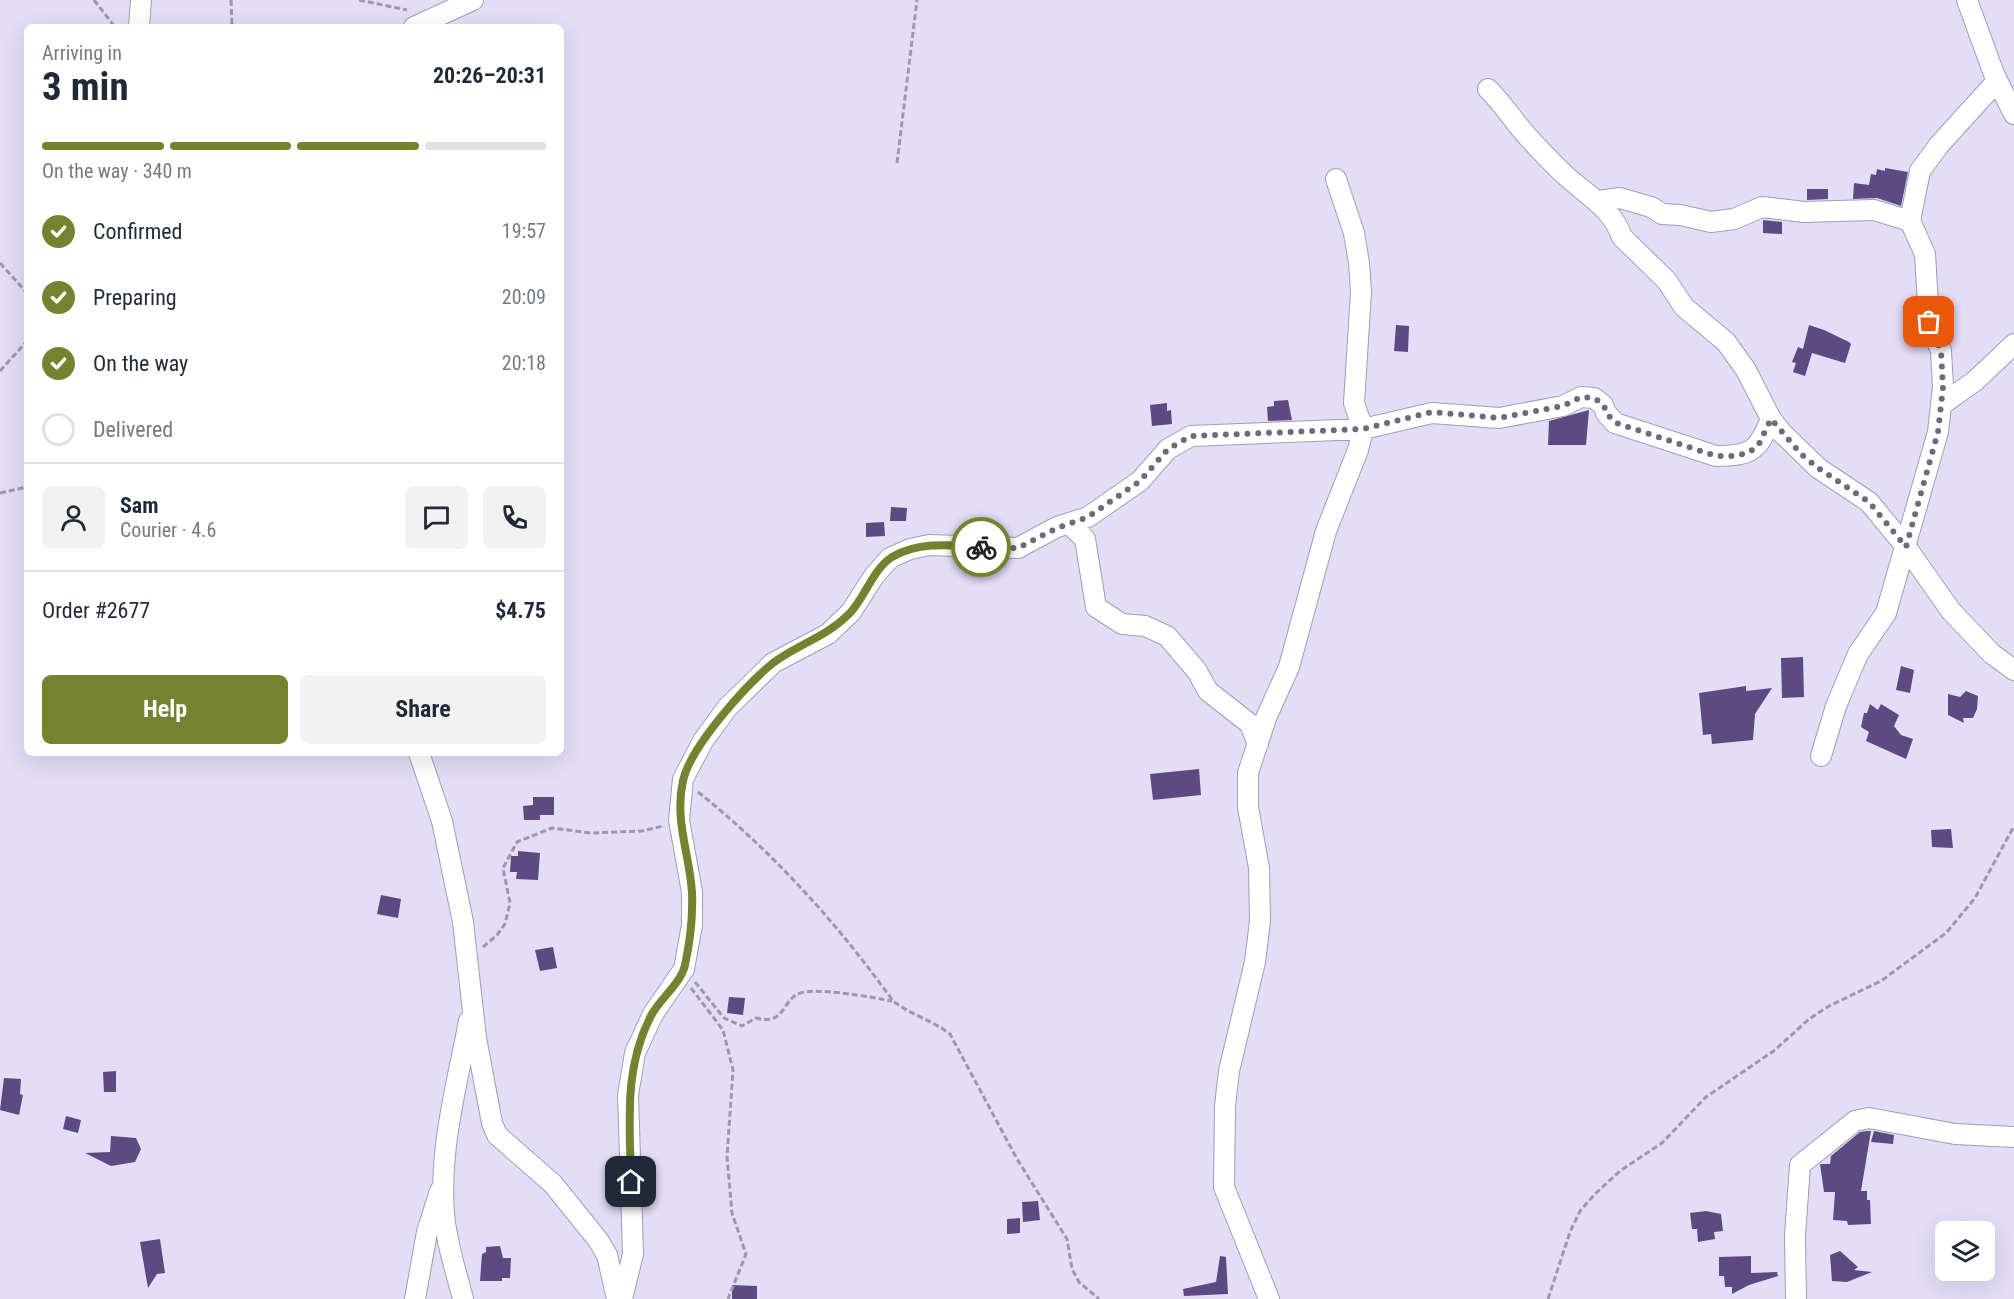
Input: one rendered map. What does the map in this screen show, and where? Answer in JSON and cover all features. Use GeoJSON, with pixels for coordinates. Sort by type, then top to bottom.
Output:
{"type":"FeatureCollection","features":[{"type":"Feature","properties":{"kind":"street"},"geometry":{"type":"LineString","coordinates":[[139,24],[141,0]]}},
{"type":"Feature","properties":{"kind":"street"},"geometry":{"type":"LineString","coordinates":[[420,24],[473,0]]}},
{"type":"Feature","properties":{"kind":"street"},"geometry":{"type":"LineString","coordinates":[[1967,0],[1997,81],[2014,114]]}},
{"type":"Feature","properties":{"kind":"street"},"geometry":{"type":"LineString","coordinates":[[1821,756],[1836,706],[1858,654],[1886,613],[1938,432],[1941,405],[1941,351],[1929,322],[1925,254],[1910,221],[1920,171],[1939,146],[1997,81]]}},
{"type":"Feature","properties":{"kind":"street"},"geometry":{"type":"LineString","coordinates":[[1488,89],[1511,113],[1525,134],[1567,176],[1599,201],[1622,237],[1667,281],[1684,307],[1726,342],[1746,370],[1771,419],[1801,454],[1869,502],[1906,547],[1951,611],[1992,654],[2014,670]]}},
{"type":"Feature","properties":{"kind":"street"},"geometry":{"type":"LineString","coordinates":[[1269,1299],[1224,1187],[1225,1106],[1229,1071],[1256,962],[1260,921],[1259,868],[1248,796],[1248,774],[1289,667],[1326,531],[1358,450],[1363,429],[1354,403],[1361,292],[1359,263],[1354,233],[1336,179]]}},
{"type":"Feature","properties":{"kind":"street"},"geometry":{"type":"LineString","coordinates":[[1599,201],[1620,198],[1651,207],[1662,214],[1680,215],[1711,222],[1734,219],[1762,207],[1804,212],[1874,210],[1910,221]]}},
{"type":"Feature","properties":{"kind":"street"},"geometry":{"type":"LineString","coordinates":[[1941,405],[1975,381],[2014,344]]}},
{"type":"Feature","properties":{"kind":"street"},"geometry":{"type":"LineString","coordinates":[[622,1299],[633,1254],[628,1095],[635,1053],[653,1014],[682,972],[692,925],[692,892],[679,820],[683,779],[703,741],[727,708],[773,663],[828,633],[851,612],[874,576],[890,558],[909,549],[929,545],[1018,548],[1088,517],[1140,481],[1168,449],[1191,436],[1363,429],[1432,412],[1499,418],[1563,406],[1581,397],[1594,398],[1604,405],[1606,413],[1616,423],[1716,456],[1733,456],[1748,453],[1758,446],[1771,419]]}},
{"type":"Feature","properties":{"kind":"street"},"geometry":{"type":"LineString","coordinates":[[1069,524],[1084,539],[1096,607],[1122,624],[1145,626],[1167,636],[1197,671],[1208,692],[1250,724],[1258,744]]}},
{"type":"Feature","properties":{"kind":"street"},"geometry":{"type":"LineString","coordinates":[[420,756],[442,820],[463,922],[472,1002],[492,1124],[497,1136],[553,1184],[592,1232],[607,1255],[618,1299]]}},
{"type":"Feature","properties":{"kind":"street"},"geometry":{"type":"LineString","coordinates":[[463,1299],[444,1216],[443,1185],[446,1146],[472,1002]]}},
{"type":"Feature","properties":{"kind":"street"},"geometry":{"type":"LineString","coordinates":[[1796,1299],[1795,1236],[1800,1165],[1855,1121],[1882,1118],[1955,1134],[2014,1137]]}},
{"type":"Feature","properties":{"kind":"street"},"geometry":{"type":"LineString","coordinates":[[415,1299],[432,1209],[443,1185]]}},
{"type":"Feature","properties":{"kind":"path"},"geometry":{"type":"LineString","coordinates":[[94,0],[112,24]]}},
{"type":"Feature","properties":{"kind":"path"},"geometry":{"type":"LineString","coordinates":[[231,0],[232,24]]}},
{"type":"Feature","properties":{"kind":"path"},"geometry":{"type":"LineString","coordinates":[[359,0],[438,15]]}},
{"type":"Feature","properties":{"kind":"path"},"geometry":{"type":"LineString","coordinates":[[897,163],[917,0]]}},
{"type":"Feature","properties":{"kind":"path"},"geometry":{"type":"LineString","coordinates":[[0,263],[24,290]]}},
{"type":"Feature","properties":{"kind":"path"},"geometry":{"type":"LineString","coordinates":[[0,371],[24,344]]}},
{"type":"Feature","properties":{"kind":"path"},"geometry":{"type":"LineString","coordinates":[[0,493],[24,488]]}},
{"type":"Feature","properties":{"kind":"path"},"geometry":{"type":"LineString","coordinates":[[683,779],[765,851],[837,926],[892,1001]]}},
{"type":"Feature","properties":{"kind":"path"},"geometry":{"type":"LineString","coordinates":[[468,959],[497,935],[505,924],[510,903],[503,868],[517,842],[552,828],[591,833],[617,833],[660,828],[679,820]]}},
{"type":"Feature","properties":{"kind":"path"},"geometry":{"type":"LineString","coordinates":[[1548,1299],[1570,1232],[1580,1211],[1596,1193],[1620,1171],[1662,1143],[1706,1097],[1775,1050],[1809,1019],[1828,1006],[1881,981],[1946,933],[1975,898],[2014,826]]}},
{"type":"Feature","properties":{"kind":"path"},"geometry":{"type":"LineString","coordinates":[[682,972],[724,1018],[742,1026],[756,1018],[765,1020],[777,1016],[785,1010],[796,994],[807,991],[849,994],[892,1001],[950,1034],[1017,1159],[1067,1239],[1072,1269],[1079,1282],[1099,1299]]}},
{"type":"Feature","properties":{"kind":"path"},"geometry":{"type":"LineString","coordinates":[[682,972],[723,1030],[733,1070],[727,1157],[732,1213],[746,1254],[728,1299]]}},
{"type":"Feature","properties":{"kind":"building"},"geometry":{"type":"Polygon","coordinates":[[[1885,168],[1908,172],[1901,206],[1877,198],[1853,199],[1854,183],[1869,185],[1871,174],[1876,175],[1877,169],[1885,171],[1885,168]]]}},
{"type":"Feature","properties":{"kind":"building"},"geometry":{"type":"Polygon","coordinates":[[[1807,189],[1828,189],[1828,199],[1807,200],[1807,189]]]}},
{"type":"Feature","properties":{"kind":"building"},"geometry":{"type":"Polygon","coordinates":[[[1763,220],[1782,222],[1782,234],[1763,233],[1763,220]]]}},
{"type":"Feature","properties":{"kind":"building"},"geometry":{"type":"Polygon","coordinates":[[[1396,325],[1409,326],[1408,352],[1394,351],[1396,325]]]}},
{"type":"Feature","properties":{"kind":"building"},"geometry":{"type":"Polygon","coordinates":[[[1809,325],[1851,344],[1845,363],[1812,353],[1805,376],[1793,372],[1796,363],[1792,362],[1798,347],[1803,349],[1809,325]]]}},
{"type":"Feature","properties":{"kind":"building"},"geometry":{"type":"Polygon","coordinates":[[[1288,400],[1292,420],[1268,421],[1267,407],[1274,406],[1274,401],[1288,400]]]}},
{"type":"Feature","properties":{"kind":"building"},"geometry":{"type":"Polygon","coordinates":[[[1167,403],[1167,411],[1171,410],[1172,424],[1152,426],[1150,405],[1167,403]]]}},
{"type":"Feature","properties":{"kind":"building"},"geometry":{"type":"Polygon","coordinates":[[[1589,410],[1586,445],[1548,445],[1549,421],[1589,410]]]}},
{"type":"Feature","properties":{"kind":"building"},"geometry":{"type":"Polygon","coordinates":[[[891,507],[907,508],[906,521],[890,521],[891,507]]]}},
{"type":"Feature","properties":{"kind":"building"},"geometry":{"type":"Polygon","coordinates":[[[884,522],[885,536],[866,537],[866,523],[884,522]]]}},
{"type":"Feature","properties":{"kind":"building"},"geometry":{"type":"Polygon","coordinates":[[[1803,657],[1804,697],[1782,698],[1781,658],[1803,657]]]}},
{"type":"Feature","properties":{"kind":"building"},"geometry":{"type":"Polygon","coordinates":[[[1901,666],[1914,670],[1910,693],[1896,690],[1901,666]]]}},
{"type":"Feature","properties":{"kind":"building"},"geometry":{"type":"Polygon","coordinates":[[[1746,686],[1746,691],[1772,688],[1755,714],[1753,740],[1712,744],[1711,734],[1703,735],[1699,693],[1746,686]]]}},
{"type":"Feature","properties":{"kind":"building"},"geometry":{"type":"Polygon","coordinates":[[[1966,691],[1978,696],[1977,709],[1973,718],[1963,718],[1964,723],[1948,715],[1948,694],[1960,697],[1966,691]]]}},
{"type":"Feature","properties":{"kind":"building"},"geometry":{"type":"Polygon","coordinates":[[[1870,704],[1878,710],[1881,704],[1899,715],[1894,726],[1901,735],[1913,739],[1906,759],[1866,741],[1869,732],[1861,727],[1864,713],[1867,713],[1870,704]]]}},
{"type":"Feature","properties":{"kind":"building"},"geometry":{"type":"Polygon","coordinates":[[[1199,769],[1201,795],[1153,800],[1150,774],[1199,769]]]}},
{"type":"Feature","properties":{"kind":"building"},"geometry":{"type":"Polygon","coordinates":[[[533,797],[554,797],[554,815],[540,815],[540,820],[524,820],[523,806],[533,805],[533,797]]]}},
{"type":"Feature","properties":{"kind":"building"},"geometry":{"type":"Polygon","coordinates":[[[1951,829],[1953,848],[1932,847],[1931,830],[1951,829]]]}},
{"type":"Feature","properties":{"kind":"building"},"geometry":{"type":"Polygon","coordinates":[[[518,851],[540,853],[538,880],[516,879],[517,872],[510,872],[511,856],[518,856],[518,851]]]}},
{"type":"Feature","properties":{"kind":"building"},"geometry":{"type":"Polygon","coordinates":[[[381,895],[401,899],[398,918],[377,914],[381,895]]]}},
{"type":"Feature","properties":{"kind":"building"},"geometry":{"type":"Polygon","coordinates":[[[553,947],[557,968],[540,971],[535,950],[553,947]]]}},
{"type":"Feature","properties":{"kind":"building"},"geometry":{"type":"Polygon","coordinates":[[[729,997],[745,998],[743,1015],[727,1013],[729,997]]]}},
{"type":"Feature","properties":{"kind":"building"},"geometry":{"type":"Polygon","coordinates":[[[116,1071],[116,1092],[104,1092],[103,1072],[116,1071]]]}},
{"type":"Feature","properties":{"kind":"building"},"geometry":{"type":"Polygon","coordinates":[[[4,1078],[21,1079],[20,1094],[23,1095],[19,1115],[0,1110],[4,1078]]]}},
{"type":"Feature","properties":{"kind":"building"},"geometry":{"type":"Polygon","coordinates":[[[66,1116],[81,1120],[78,1133],[63,1129],[66,1116]]]}},
{"type":"Feature","properties":{"kind":"building"},"geometry":{"type":"Polygon","coordinates":[[[1871,1131],[1861,1191],[1867,1191],[1867,1200],[1870,1200],[1871,1224],[1848,1225],[1847,1221],[1833,1220],[1835,1192],[1824,1192],[1820,1164],[1830,1164],[1831,1156],[1860,1132],[1871,1131]]]}},
{"type":"Feature","properties":{"kind":"building"},"geometry":{"type":"Polygon","coordinates":[[[1874,1131],[1894,1135],[1893,1144],[1871,1142],[1874,1131]]]}},
{"type":"Feature","properties":{"kind":"building"},"geometry":{"type":"Polygon","coordinates":[[[111,1136],[136,1138],[141,1149],[135,1162],[111,1166],[85,1153],[110,1152],[111,1136]]]}},
{"type":"Feature","properties":{"kind":"building"},"geometry":{"type":"Polygon","coordinates":[[[1038,1201],[1040,1220],[1023,1222],[1022,1202],[1038,1201]]]}},
{"type":"Feature","properties":{"kind":"building"},"geometry":{"type":"Polygon","coordinates":[[[1706,1211],[1721,1214],[1723,1231],[1714,1232],[1715,1239],[1698,1242],[1697,1229],[1692,1229],[1690,1213],[1706,1211]]]}},
{"type":"Feature","properties":{"kind":"building"},"geometry":{"type":"Polygon","coordinates":[[[1020,1218],[1020,1233],[1007,1234],[1007,1219],[1020,1218]]]}},
{"type":"Feature","properties":{"kind":"building"},"geometry":{"type":"Polygon","coordinates":[[[160,1239],[165,1273],[157,1274],[148,1288],[140,1242],[160,1239]]]}},
{"type":"Feature","properties":{"kind":"building"},"geometry":{"type":"Polygon","coordinates":[[[500,1246],[503,1258],[511,1258],[510,1278],[502,1278],[502,1281],[480,1281],[482,1254],[486,1252],[486,1247],[500,1246]]]}},
{"type":"Feature","properties":{"kind":"building"},"geometry":{"type":"Polygon","coordinates":[[[1840,1251],[1858,1267],[1854,1270],[1872,1272],[1847,1282],[1832,1281],[1830,1255],[1840,1251]]]}},
{"type":"Feature","properties":{"kind":"building"},"geometry":{"type":"Polygon","coordinates":[[[1220,1256],[1226,1257],[1228,1294],[1184,1296],[1183,1289],[1216,1282],[1220,1256]]]}},
{"type":"Feature","properties":{"kind":"building"},"geometry":{"type":"Polygon","coordinates":[[[1751,1256],[1751,1273],[1777,1272],[1778,1276],[1749,1285],[1732,1294],[1732,1287],[1725,1287],[1724,1276],[1719,1276],[1719,1257],[1751,1256]]]}},
{"type":"Feature","properties":{"kind":"building"},"geometry":{"type":"Polygon","coordinates":[[[732,1285],[757,1286],[757,1299],[732,1299],[732,1285]]]}},
{"type":"Feature","properties":{"kind":"way so far"},"geometry":{"type":"LineString","coordinates":[[981,547],[1018,548],[1057,528],[1088,517],[1140,481],[1168,449],[1191,436],[1363,429],[1397,423],[1432,412],[1476,418],[1509,417],[1563,406],[1581,397],[1594,398],[1604,405],[1606,413],[1616,423],[1716,456],[1748,453],[1758,446],[1771,419],[1801,454],[1836,482],[1862,495],[1906,547],[1938,432],[1943,387],[1941,351],[1929,322]]}},
{"type":"Feature","properties":{"kind":"route"},"geometry":{"type":"LineString","coordinates":[[631,1182],[628,1095],[635,1053],[653,1014],[684,969],[692,925],[692,892],[679,820],[683,779],[703,741],[727,708],[773,663],[828,633],[851,612],[874,576],[890,558],[909,549],[929,545],[981,547]]}}]}
